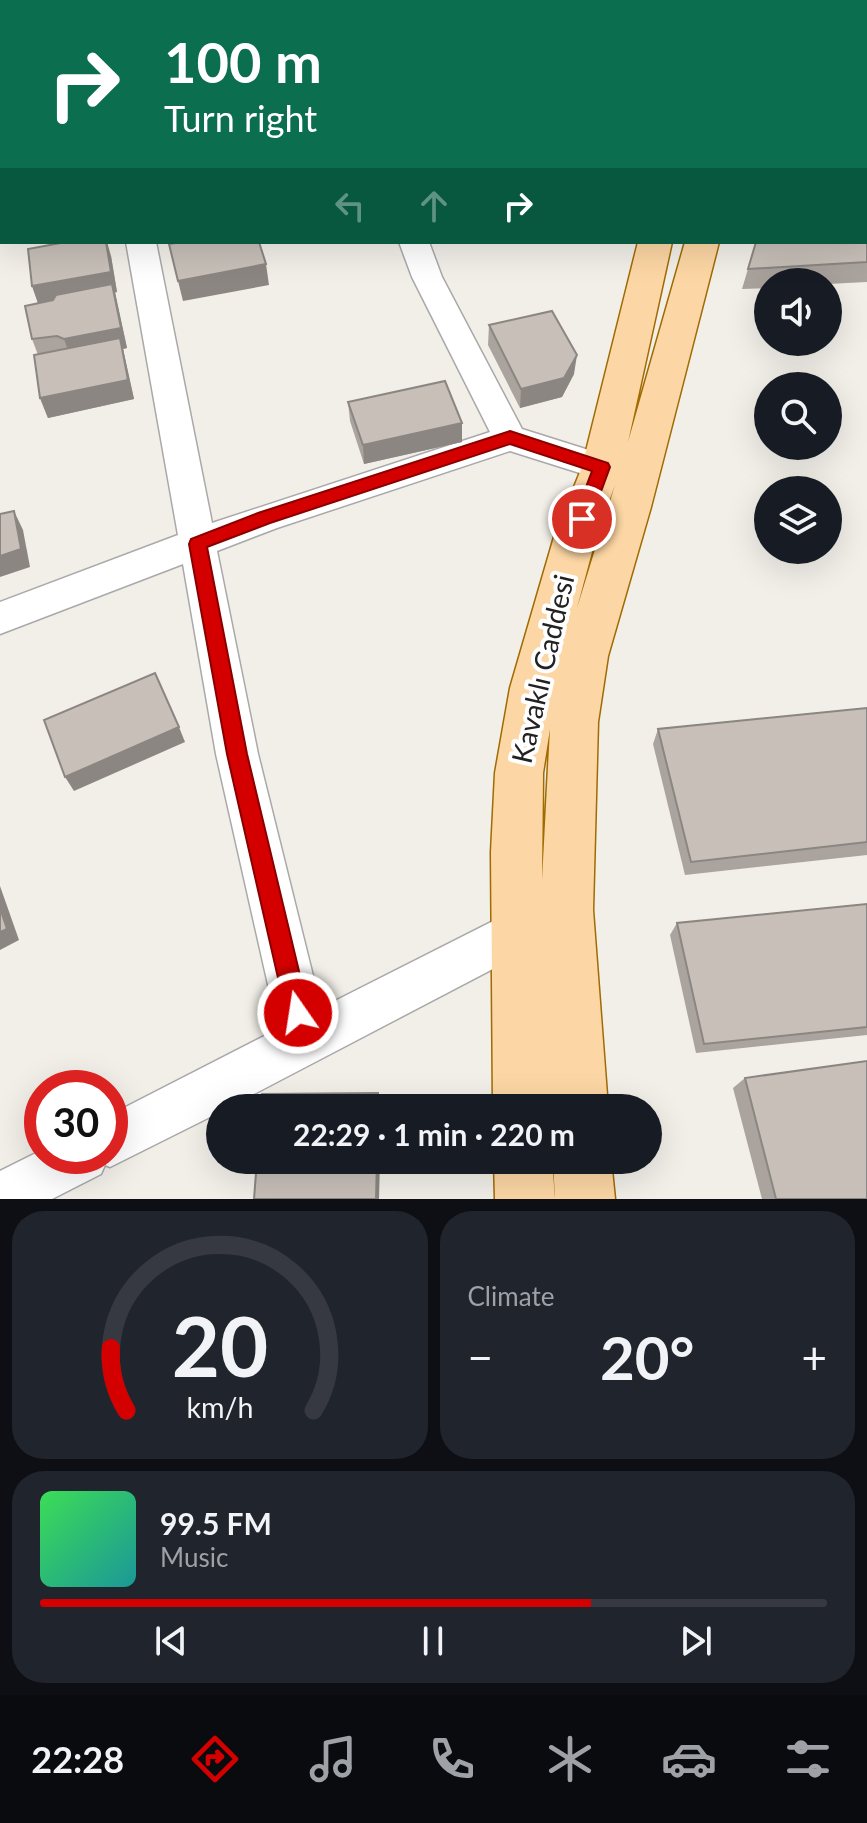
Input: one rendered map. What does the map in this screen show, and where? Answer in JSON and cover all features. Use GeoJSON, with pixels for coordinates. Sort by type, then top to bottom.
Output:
{"type":"FeatureCollection","features":[{"type":"Feature","properties":{"kind":"main road","name":"Kavaklı Caddesi"},"geometry":{"type":"LineString","coordinates":[[522,1094],[517,932],[519,773],[533,688],[575,537],[602,467],[655,244]]}},
{"type":"Feature","properties":{"kind":"main road","name":"Kavaklı Caddesi"},"geometry":{"type":"LineString","coordinates":[[578,1094],[567,910],[574,722],[585,656],[630,507],[701,244]]}},
{"type":"Feature","properties":{"kind":"main road"},"geometry":{"type":"LineString","coordinates":[[524,1174],[525,1199]]}},
{"type":"Feature","properties":{"kind":"main road"},"geometry":{"type":"LineString","coordinates":[[583,1174],[585,1199]]}},
{"type":"Feature","properties":{"kind":"street"},"geometry":{"type":"LineString","coordinates":[[141,244],[237,754],[305,1042]]}},
{"type":"Feature","properties":{"kind":"street"},"geometry":{"type":"LineString","coordinates":[[415,244],[427,277],[510,438]]}},
{"type":"Feature","properties":{"kind":"street"},"geometry":{"type":"LineString","coordinates":[[0,618],[264,518],[510,438],[602,467]]}},
{"type":"Feature","properties":{"kind":"street"},"geometry":{"type":"LineString","coordinates":[[128,1133],[517,932]]}},
{"type":"Feature","properties":{"kind":"street"},"geometry":{"type":"LineString","coordinates":[[0,1198],[47,1174]]}},
{"type":"Feature","properties":{"kind":"building"},"geometry":{"type":"Polygon","coordinates":[[[55,244],[106,244],[111,272],[32,286],[28,249],[55,244]]]}},
{"type":"Feature","properties":{"kind":"building"},"geometry":{"type":"Polygon","coordinates":[[[169,244],[260,244],[266,264],[178,281],[169,244]]]}},
{"type":"Feature","properties":{"kind":"building"},"geometry":{"type":"Polygon","coordinates":[[[755,244],[867,244],[867,262],[748,269],[755,244]]]}},
{"type":"Feature","properties":{"kind":"building"},"geometry":{"type":"Polygon","coordinates":[[[112,284],[121,328],[64,339],[57,336],[32,339],[25,306],[53,300],[56,295],[112,284]]]}},
{"type":"Feature","properties":{"kind":"building"},"geometry":{"type":"Polygon","coordinates":[[[552,311],[577,355],[564,378],[521,389],[489,325],[552,311]]]}},
{"type":"Feature","properties":{"kind":"building"},"geometry":{"type":"Polygon","coordinates":[[[120,338],[128,380],[40,398],[34,355],[120,338]]]}},
{"type":"Feature","properties":{"kind":"building"},"geometry":{"type":"Polygon","coordinates":[[[445,381],[462,423],[363,445],[348,402],[445,381]]]}},
{"type":"Feature","properties":{"kind":"building"},"geometry":{"type":"Polygon","coordinates":[[[14,511],[21,549],[0,556],[0,514],[14,511]]]}},
{"type":"Feature","properties":{"kind":"building"},"geometry":{"type":"Polygon","coordinates":[[[155,673],[179,727],[65,777],[44,720],[155,673]]]}},
{"type":"Feature","properties":{"kind":"building"},"geometry":{"type":"Polygon","coordinates":[[[867,708],[867,842],[691,862],[658,729],[867,708]]]}},
{"type":"Feature","properties":{"kind":"building"},"geometry":{"type":"Polygon","coordinates":[[[867,904],[867,1027],[704,1044],[677,923],[867,904]]]}},
{"type":"Feature","properties":{"kind":"building"},"geometry":{"type":"Polygon","coordinates":[[[0,908],[7,929],[0,932],[0,908]]]}},
{"type":"Feature","properties":{"kind":"building"},"geometry":{"type":"Polygon","coordinates":[[[867,1061],[867,1199],[776,1199],[745,1078],[867,1061]]]}},
{"type":"Feature","properties":{"kind":"building"},"geometry":{"type":"Polygon","coordinates":[[[378,1093],[378,1094],[262,1094],[378,1093]]]}},
{"type":"Feature","properties":{"kind":"building"},"geometry":{"type":"Polygon","coordinates":[[[256,1174],[377,1174],[376,1199],[254,1199],[256,1174]]]}},
{"type":"Feature","properties":{"kind":"route"},"geometry":{"type":"LineString","coordinates":[[298,1013],[237,754],[198,544],[264,518],[510,438],[602,467],[582,519]]}}]}
